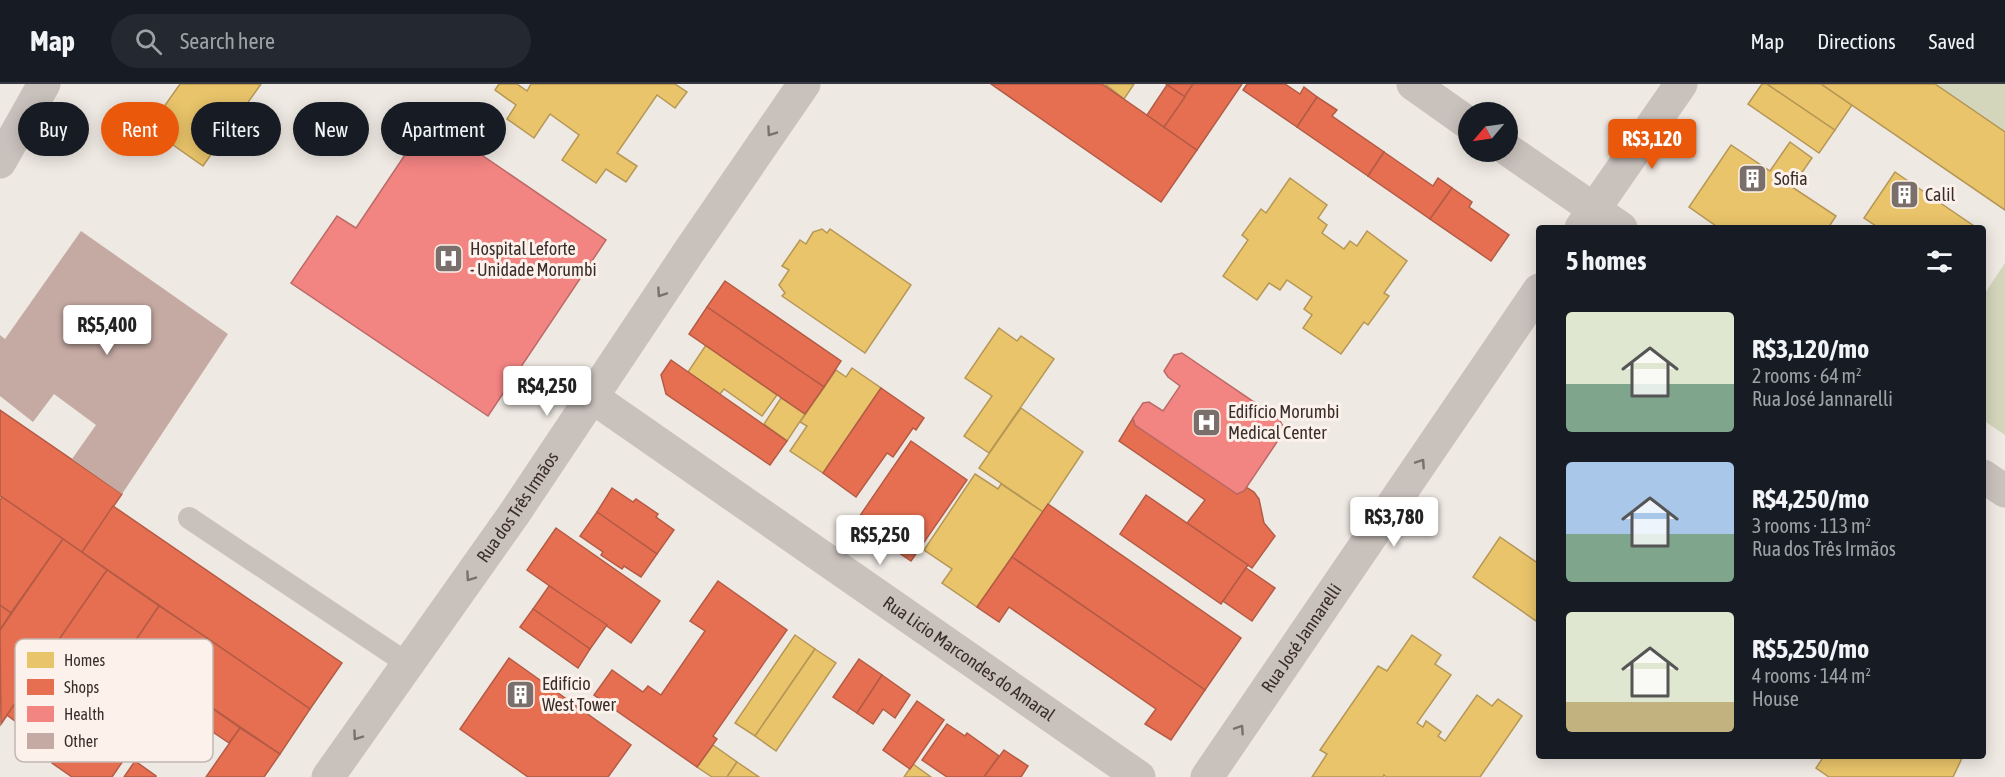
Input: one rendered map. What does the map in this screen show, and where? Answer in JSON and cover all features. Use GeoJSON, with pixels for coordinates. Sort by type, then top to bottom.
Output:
{"type":"FeatureCollection","features":[{"type":"Feature","properties":{"kind":"street"},"geometry":{"type":"LineString","coordinates":[[0,162],[44,84]]}},
{"type":"Feature","properties":{"kind":"street","name":"Rua dos Três Irmãos"},"geometry":{"type":"LineString","coordinates":[[328,777],[514,514],[804,84]]}},
{"type":"Feature","properties":{"kind":"street"},"geometry":{"type":"LineString","coordinates":[[1413,84],[1458,116]]}},
{"type":"Feature","properties":{"kind":"street"},"geometry":{"type":"LineString","coordinates":[[1588,219],[1681,84]]}},
{"type":"Feature","properties":{"kind":"street"},"geometry":{"type":"LineString","coordinates":[[1518,159],[1588,219],[1610,225]]}},
{"type":"Feature","properties":{"kind":"street","name":"Rua José Jannarelli"},"geometry":{"type":"LineString","coordinates":[[1207,777],[1536,294]]}},
{"type":"Feature","properties":{"kind":"street","name":"Rua Licio Marcondes do Amaral"},"geometry":{"type":"LineString","coordinates":[[591,397],[1140,777]]}},
{"type":"Feature","properties":{"kind":"street"},"geometry":{"type":"LineString","coordinates":[[1986,478],[2005,491]]}},
{"type":"Feature","properties":{"kind":"lane"},"geometry":{"type":"LineString","coordinates":[[189,518],[408,664]]}},
{"type":"Feature","properties":{"kind":"green space"},"geometry":{"type":"Polygon","coordinates":[[[1935,84],[2005,84],[2005,132],[1935,84]]]}},
{"type":"Feature","properties":{"kind":"green space"},"geometry":{"type":"Polygon","coordinates":[[[2005,263],[2005,435],[1986,422],[1986,292],[2005,263]]]}},
{"type":"Feature","properties":{"kind":"building: Homes"},"geometry":{"type":"Polygon","coordinates":[[[180,84],[261,84],[248,102],[191,102],[191,156],[210,156],[203,166],[179,149],[179,102],[167,102],[180,84]]]}},
{"type":"Feature","properties":{"kind":"building: Homes"},"geometry":{"type":"Polygon","coordinates":[[[499,84],[517,84],[527,91],[531,84],[675,84],[687,92],[675,108],[657,95],[617,153],[637,166],[626,182],[606,169],[596,183],[562,160],[579,135],[550,114],[534,138],[507,119],[516,105],[495,90],[499,84]]]}},
{"type":"Feature","properties":{"kind":"building: Homes"},"geometry":{"type":"Polygon","coordinates":[[[1105,84],[1134,84],[1124,99],[1105,84]]]}},
{"type":"Feature","properties":{"kind":"building: Homes"},"geometry":{"type":"Polygon","coordinates":[[[1762,84],[1767,84],[1835,130],[1819,153],[1748,104],[1762,84]]]}},
{"type":"Feature","properties":{"kind":"building: Homes"},"geometry":{"type":"Polygon","coordinates":[[[1767,84],[1821,84],[1852,105],[1835,130],[1767,84]]]}},
{"type":"Feature","properties":{"kind":"building: Homes"},"geometry":{"type":"Polygon","coordinates":[[[1821,84],[1935,84],[2005,132],[2005,210],[1821,84]]]}},
{"type":"Feature","properties":{"kind":"building: Homes","name":"Sofia"},"geometry":{"type":"Polygon","coordinates":[[[1790,142],[1812,158],[1792,187],[1836,216],[1830,225],[1715,225],[1689,207],[1731,145],[1770,171],[1790,142]]]}},
{"type":"Feature","properties":{"kind":"building: Homes","name":"Calil"},"geometry":{"type":"Polygon","coordinates":[[[1895,172],[1973,225],[1874,225],[1864,218],[1895,172]]]}},
{"type":"Feature","properties":{"kind":"building: Homes"},"geometry":{"type":"Polygon","coordinates":[[[1290,178],[1327,205],[1318,218],[1327,225],[1322,233],[1344,249],[1350,241],[1357,246],[1367,231],[1407,261],[1384,293],[1389,296],[1368,325],[1364,322],[1341,354],[1303,328],[1312,315],[1304,309],[1312,297],[1287,280],[1280,290],[1269,283],[1257,300],[1223,276],[1248,240],[1242,235],[1261,209],[1266,213],[1290,178]]]}},
{"type":"Feature","properties":{"kind":"building: Homes"},"geometry":{"type":"Polygon","coordinates":[[[822,229],[827,233],[830,229],[911,285],[865,353],[782,296],[785,293],[779,285],[789,270],[782,266],[800,240],[806,244],[813,232],[822,229]]]}},
{"type":"Feature","properties":{"kind":"building: Homes"},"geometry":{"type":"Polygon","coordinates":[[[999,328],[1017,341],[1021,336],[1054,359],[989,453],[964,436],[992,396],[965,378],[999,328]]]}},
{"type":"Feature","properties":{"kind":"building: Homes"},"geometry":{"type":"Polygon","coordinates":[[[706,345],[777,395],[762,416],[724,389],[720,394],[688,372],[706,345]]]}},
{"type":"Feature","properties":{"kind":"building: Homes"},"geometry":{"type":"Polygon","coordinates":[[[852,368],[881,388],[823,473],[790,451],[807,426],[800,422],[836,370],[846,377],[852,368]]]}},
{"type":"Feature","properties":{"kind":"building: Homes"},"geometry":{"type":"Polygon","coordinates":[[[781,398],[805,414],[787,441],[764,424],[781,398]]]}},
{"type":"Feature","properties":{"kind":"building: Homes"},"geometry":{"type":"Polygon","coordinates":[[[1021,408],[1083,452],[1043,512],[979,468],[1021,408]]]}},
{"type":"Feature","properties":{"kind":"building: Homes"},"geometry":{"type":"Polygon","coordinates":[[[975,474],[998,489],[1001,484],[1043,512],[977,607],[942,583],[952,569],[924,550],[975,474]]]}},
{"type":"Feature","properties":{"kind":"building: Homes"},"geometry":{"type":"Polygon","coordinates":[[[1500,537],[1536,562],[1536,621],[1473,577],[1500,537]]]}},
{"type":"Feature","properties":{"kind":"building: Homes"},"geometry":{"type":"Polygon","coordinates":[[[795,635],[815,649],[755,736],[735,723],[795,635]]]}},
{"type":"Feature","properties":{"kind":"building: Homes"},"geometry":{"type":"Polygon","coordinates":[[[1412,635],[1441,655],[1435,664],[1451,675],[1417,723],[1423,727],[1426,721],[1441,732],[1438,736],[1445,741],[1477,695],[1492,706],[1498,699],[1522,716],[1480,777],[1386,777],[1384,775],[1383,777],[1312,777],[1327,754],[1320,750],[1378,666],[1387,671],[1412,635]]]}},
{"type":"Feature","properties":{"kind":"building: Homes"},"geometry":{"type":"Polygon","coordinates":[[[815,649],[836,663],[776,751],[755,736],[815,649]]]}},
{"type":"Feature","properties":{"kind":"building: Homes"},"geometry":{"type":"Polygon","coordinates":[[[713,745],[737,762],[727,777],[712,777],[697,767],[713,745]]]}},
{"type":"Feature","properties":{"kind":"building: Homes"},"geometry":{"type":"Polygon","coordinates":[[[1822,759],[1962,759],[1953,777],[1829,777],[1816,768],[1822,759]]]}},
{"type":"Feature","properties":{"kind":"building: Homes"},"geometry":{"type":"Polygon","coordinates":[[[737,762],[759,777],[727,777],[737,762]]]}},
{"type":"Feature","properties":{"kind":"building: Homes"},"geometry":{"type":"Polygon","coordinates":[[[913,764],[931,777],[904,777],[913,764]]]}},
{"type":"Feature","properties":{"kind":"building: Shops"},"geometry":{"type":"Polygon","coordinates":[[[991,84],[1102,84],[1197,150],[1161,202],[991,84]]]}},
{"type":"Feature","properties":{"kind":"building: Shops"},"geometry":{"type":"Polygon","coordinates":[[[1166,84],[1193,84],[1185,97],[1166,84]]]}},
{"type":"Feature","properties":{"kind":"building: Shops"},"geometry":{"type":"Polygon","coordinates":[[[1193,84],[1242,84],[1197,150],[1164,127],[1193,84]]]}},
{"type":"Feature","properties":{"kind":"building: Shops"},"geometry":{"type":"Polygon","coordinates":[[[1247,84],[1285,84],[1300,94],[1304,87],[1317,97],[1297,127],[1243,90],[1247,84]]]}},
{"type":"Feature","properties":{"kind":"building: Shops"},"geometry":{"type":"Polygon","coordinates":[[[1167,85],[1185,97],[1164,127],[1147,115],[1167,85]]]}},
{"type":"Feature","properties":{"kind":"building: Shops"},"geometry":{"type":"Polygon","coordinates":[[[1317,97],[1337,110],[1332,116],[1384,152],[1368,176],[1297,127],[1317,97]]]}},
{"type":"Feature","properties":{"kind":"building: Shops"},"geometry":{"type":"Polygon","coordinates":[[[1384,152],[1433,186],[1438,178],[1452,188],[1430,219],[1368,176],[1384,152]]]}},
{"type":"Feature","properties":{"kind":"building: Shops"},"geometry":{"type":"Polygon","coordinates":[[[1452,188],[1472,202],[1469,207],[1509,235],[1491,261],[1430,219],[1452,188]]]}},
{"type":"Feature","properties":{"kind":"building: Shops"},"geometry":{"type":"Polygon","coordinates":[[[725,281],[841,361],[824,387],[707,307],[725,281]]]}},
{"type":"Feature","properties":{"kind":"building: Shops"},"geometry":{"type":"Polygon","coordinates":[[[707,307],[824,387],[805,414],[689,334],[707,307]]]}},
{"type":"Feature","properties":{"kind":"building: Shops"},"geometry":{"type":"Polygon","coordinates":[[[671,360],[787,441],[770,465],[666,394],[661,375],[671,360]]]}},
{"type":"Feature","properties":{"kind":"building: Shops"},"geometry":{"type":"Polygon","coordinates":[[[881,388],[924,418],[916,430],[913,428],[893,457],[887,453],[856,497],[823,473],[881,388]]]}},
{"type":"Feature","properties":{"kind":"building: Shops"},"geometry":{"type":"Polygon","coordinates":[[[0,410],[122,494],[82,552],[0,496],[0,410]]]}},
{"type":"Feature","properties":{"kind":"building: Shops"},"geometry":{"type":"Polygon","coordinates":[[[1133,418],[1135,425],[1237,494],[1244,491],[1246,487],[1254,492],[1259,499],[1264,523],[1275,536],[1252,568],[1187,523],[1205,500],[1119,441],[1133,418]]]}},
{"type":"Feature","properties":{"kind":"building: Shops"},"geometry":{"type":"Polygon","coordinates":[[[911,441],[967,480],[911,561],[855,523],[911,441]]]}},
{"type":"Feature","properties":{"kind":"building: Shops"},"geometry":{"type":"Polygon","coordinates":[[[612,488],[633,502],[636,499],[658,514],[656,517],[674,530],[657,554],[597,512],[612,488]]]}},
{"type":"Feature","properties":{"kind":"building: Shops"},"geometry":{"type":"Polygon","coordinates":[[[1146,495],[1248,565],[1221,604],[1120,534],[1146,495]]]}},
{"type":"Feature","properties":{"kind":"building: Shops"},"geometry":{"type":"Polygon","coordinates":[[[2,497],[63,539],[11,613],[0,605],[0,500],[2,497]]]}},
{"type":"Feature","properties":{"kind":"building: Shops"},"geometry":{"type":"Polygon","coordinates":[[[1048,504],[1241,638],[1205,690],[1012,557],[1048,504]]]}},
{"type":"Feature","properties":{"kind":"building: Shops"},"geometry":{"type":"Polygon","coordinates":[[[113,506],[342,663],[310,709],[213,642],[213,639],[208,639],[82,552],[113,506]]]}},
{"type":"Feature","properties":{"kind":"building: Shops"},"geometry":{"type":"Polygon","coordinates":[[[597,512],[657,554],[641,577],[624,566],[622,569],[601,555],[603,552],[580,536],[597,512]]]}},
{"type":"Feature","properties":{"kind":"building: Shops"},"geometry":{"type":"Polygon","coordinates":[[[556,528],[660,601],[631,643],[527,570],[556,528]]]}},
{"type":"Feature","properties":{"kind":"building: Shops"},"geometry":{"type":"Polygon","coordinates":[[[63,539],[107,570],[60,639],[15,639],[15,704],[1,724],[0,630],[63,539]]]}},
{"type":"Feature","properties":{"kind":"building: Shops"},"geometry":{"type":"Polygon","coordinates":[[[1012,557],[1205,690],[1171,740],[1145,724],[1156,709],[1009,607],[999,622],[977,607],[1012,557]]]}},
{"type":"Feature","properties":{"kind":"building: Shops"},"geometry":{"type":"Polygon","coordinates":[[[1246,568],[1275,588],[1252,621],[1223,601],[1246,568]]]}},
{"type":"Feature","properties":{"kind":"building: Shops"},"geometry":{"type":"Polygon","coordinates":[[[107,570],[159,606],[137,639],[59,639],[107,570]]]}},
{"type":"Feature","properties":{"kind":"building: Shops"},"geometry":{"type":"Polygon","coordinates":[[[718,581],[787,630],[713,736],[717,739],[697,767],[594,695],[612,670],[643,692],[648,686],[661,695],[705,631],[690,621],[718,581]]]}},
{"type":"Feature","properties":{"kind":"building: Shops"},"geometry":{"type":"Polygon","coordinates":[[[549,586],[607,625],[590,649],[533,609],[549,586]]]}},
{"type":"Feature","properties":{"kind":"building: Shops"},"geometry":{"type":"Polygon","coordinates":[[[0,605],[11,613],[0,630],[0,605]]]}},
{"type":"Feature","properties":{"kind":"building: Shops"},"geometry":{"type":"Polygon","coordinates":[[[159,606],[207,638],[206,639],[137,639],[159,606]]]}},
{"type":"Feature","properties":{"kind":"building: Shops"},"geometry":{"type":"Polygon","coordinates":[[[533,609],[590,649],[578,668],[520,627],[533,609]]]}},
{"type":"Feature","properties":{"kind":"building: Shops"},"geometry":{"type":"Polygon","coordinates":[[[213,642],[310,709],[280,754],[213,708],[213,642]]]}},
{"type":"Feature","properties":{"kind":"building: Shops","name":"Edifício West Tower"},"geometry":{"type":"Polygon","coordinates":[[[509,658],[631,745],[608,777],[528,777],[460,729],[509,658]]]}},
{"type":"Feature","properties":{"kind":"building: Shops"},"geometry":{"type":"Polygon","coordinates":[[[859,659],[882,675],[857,713],[833,697],[859,659]]]}},
{"type":"Feature","properties":{"kind":"building: Shops"},"geometry":{"type":"Polygon","coordinates":[[[882,675],[910,695],[895,718],[883,709],[873,724],[857,713],[882,675]]]}},
{"type":"Feature","properties":{"kind":"building: Shops"},"geometry":{"type":"Polygon","coordinates":[[[917,701],[944,720],[910,769],[883,750],[917,701]]]}},
{"type":"Feature","properties":{"kind":"building: Shops"},"geometry":{"type":"Polygon","coordinates":[[[15,703],[15,721],[7,715],[15,703]]]}},
{"type":"Feature","properties":{"kind":"building: Shops"},"geometry":{"type":"Polygon","coordinates":[[[213,709],[240,728],[229,743],[213,732],[213,709]]]}},
{"type":"Feature","properties":{"kind":"building: Shops"},"geometry":{"type":"Polygon","coordinates":[[[947,724],[965,736],[967,733],[999,756],[984,777],[947,777],[922,760],[947,724]]]}},
{"type":"Feature","properties":{"kind":"building: Shops"},"geometry":{"type":"Polygon","coordinates":[[[240,728],[280,754],[264,777],[206,777],[240,728]]]}},
{"type":"Feature","properties":{"kind":"building: Shops"},"geometry":{"type":"Polygon","coordinates":[[[1004,750],[1028,766],[1021,777],[984,777],[1004,750]]]}},
{"type":"Feature","properties":{"kind":"building: Shops"},"geometry":{"type":"Polygon","coordinates":[[[122,762],[112,777],[72,777],[52,763],[122,762]]]}},
{"type":"Feature","properties":{"kind":"building: Shops"},"geometry":{"type":"Polygon","coordinates":[[[134,762],[156,776],[156,777],[124,777],[134,762]]]}},
{"type":"Feature","properties":{"kind":"building: Health","name":"Hospital Leforte - Unidade Morumbi"},"geometry":{"type":"Polygon","coordinates":[[[404,156],[483,156],[606,240],[488,416],[291,283],[337,216],[356,228],[404,156]]]}},
{"type":"Feature","properties":{"kind":"building: Health","name":"Edifício Morumbi Medical Center"},"geometry":{"type":"Polygon","coordinates":[[[1182,353],[1279,419],[1285,430],[1244,491],[1237,494],[1135,425],[1133,418],[1143,403],[1149,402],[1163,411],[1180,386],[1164,371],[1174,355],[1182,353]]]}},
{"type":"Feature","properties":{"kind":"building: Other"},"geometry":{"type":"Polygon","coordinates":[[[81,231],[228,334],[122,494],[72,459],[96,425],[54,394],[33,422],[0,396],[0,335],[5,339],[81,231]]]}},
{"type":"Feature","properties":{"kind":"place","name":"Sofia"},"geometry":{"type":"Point","coordinates":[1753,179]}},
{"type":"Feature","properties":{"kind":"place","name":"Calil"},"geometry":{"type":"Point","coordinates":[1904,195]}},
{"type":"Feature","properties":{"kind":"place","name":"Hospital Leforte - Unidade Morumbi"},"geometry":{"type":"Point","coordinates":[449,259]}},
{"type":"Feature","properties":{"kind":"place","name":"Edifício Morumbi Medical Center"},"geometry":{"type":"Point","coordinates":[1207,422]}},
{"type":"Feature","properties":{"kind":"place","name":"Edifício West Tower"},"geometry":{"type":"Point","coordinates":[521,694]}}]}
